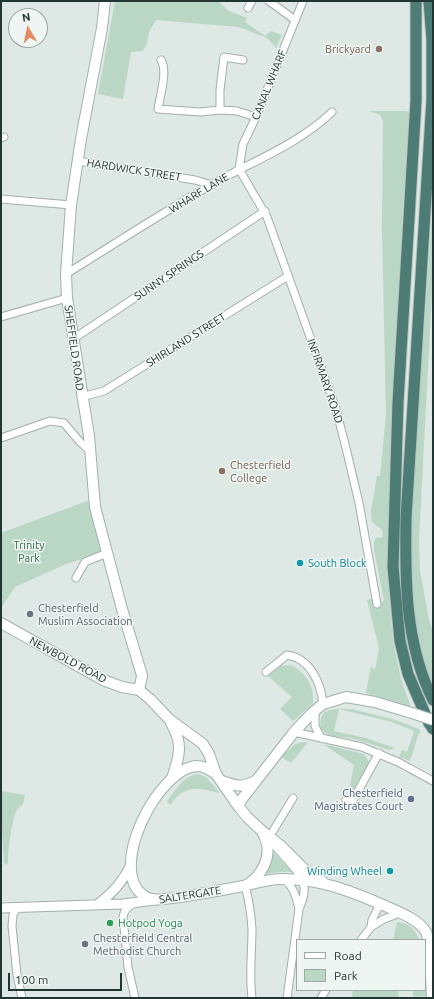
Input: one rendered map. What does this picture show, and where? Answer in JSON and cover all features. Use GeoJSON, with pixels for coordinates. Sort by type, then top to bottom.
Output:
{"type":"FeatureCollection","features":[{"type":"Feature","properties":{"kind":"highway"},"geometry":{"type":"LineString","coordinates":[[416,1],[416,101],[398,402],[393,567],[400,641],[406,668],[428,723],[433,729]]}},
{"type":"Feature","properties":{"kind":"highway"},"geometry":{"type":"LineString","coordinates":[[429,1],[432,39],[432,99],[406,518],[405,567],[412,635],[420,668],[433,700]]}},
{"type":"Feature","properties":{"kind":"main road","name":"SHEFFIELD ROAD"},"geometry":{"type":"LineString","coordinates":[[105,1],[102,28],[81,139],[71,205],[66,274],[67,298],[90,451],[95,507],[142,676],[139,690]]}},
{"type":"Feature","properties":{"kind":"main road","name":"NEWBOLD ROAD"},"geometry":{"type":"LineString","coordinates":[[1,623],[103,680],[122,687],[139,690]]}},
{"type":"Feature","properties":{"kind":"main road"},"geometry":{"type":"LineString","coordinates":[[139,690],[169,719],[202,744],[209,754],[219,777],[238,806],[267,831],[305,870],[325,883],[400,913],[429,930],[432,998]]}},
{"type":"Feature","properties":{"kind":"main road"},"geometry":{"type":"LineString","coordinates":[[238,806],[255,781],[294,732],[319,707],[346,697],[374,702],[433,720]]}},
{"type":"Feature","properties":{"kind":"main road"},"geometry":{"type":"LineString","coordinates":[[169,719],[179,740],[179,758],[172,778]]}},
{"type":"Feature","properties":{"kind":"main road"},"geometry":{"type":"LineString","coordinates":[[155,900],[143,895],[134,885],[131,864],[133,844],[140,824],[155,800],[172,778],[182,771],[198,766],[204,767],[219,777],[238,786],[246,785],[255,781]]}},
{"type":"Feature","properties":{"kind":"main road"},"geometry":{"type":"LineString","coordinates":[[245,886],[257,876],[265,863],[267,851],[267,831]]}},
{"type":"Feature","properties":{"kind":"main road","name":"SALTERGATE"},"geometry":{"type":"LineString","coordinates":[[155,900],[198,895],[282,879],[325,883]]}},
{"type":"Feature","properties":{"kind":"street"},"geometry":{"type":"LineString","coordinates":[[269,1],[295,20]]}},
{"type":"Feature","properties":{"kind":"street","name":"CANAL WHARF"},"geometry":{"type":"LineString","coordinates":[[239,169],[243,144],[256,117],[303,1]]}},
{"type":"Feature","properties":{"kind":"street"},"geometry":{"type":"LineString","coordinates":[[220,110],[220,90],[224,57],[244,60]]}},
{"type":"Feature","properties":{"kind":"street"},"geometry":{"type":"LineString","coordinates":[[161,60],[164,65],[164,72],[158,109],[200,112],[220,110],[237,111],[256,117]]}},
{"type":"Feature","properties":{"kind":"street","name":"WHARF LANE"},"geometry":{"type":"LineString","coordinates":[[66,274],[239,169],[264,158],[316,126],[332,112]]}},
{"type":"Feature","properties":{"kind":"street","name":"HARDWICK STREET"},"geometry":{"type":"LineString","coordinates":[[78,161],[195,180],[212,185]]}},
{"type":"Feature","properties":{"kind":"street","name":"INFIRMARY ROAD"},"geometry":{"type":"LineString","coordinates":[[239,169],[265,212],[336,409],[366,539],[377,604]]}},
{"type":"Feature","properties":{"kind":"street"},"geometry":{"type":"LineString","coordinates":[[1,199],[71,205]]}},
{"type":"Feature","properties":{"kind":"street","name":"SUNNY SPRINGS"},"geometry":{"type":"LineString","coordinates":[[73,339],[265,212]]}},
{"type":"Feature","properties":{"kind":"street","name":"SHIRLAND STREET"},"geometry":{"type":"LineString","coordinates":[[82,397],[104,391],[288,276]]}},
{"type":"Feature","properties":{"kind":"street"},"geometry":{"type":"LineString","coordinates":[[1,317],[67,298]]}},
{"type":"Feature","properties":{"kind":"street"},"geometry":{"type":"LineString","coordinates":[[1,438],[50,421],[64,423],[80,442],[90,451]]}},
{"type":"Feature","properties":{"kind":"street"},"geometry":{"type":"LineString","coordinates":[[76,578],[85,562],[107,553]]}},
{"type":"Feature","properties":{"kind":"street"},"geometry":{"type":"LineString","coordinates":[[266,672],[287,655],[295,656],[305,662],[322,694],[315,726],[321,738]]}},
{"type":"Feature","properties":{"kind":"street"},"geometry":{"type":"LineString","coordinates":[[294,732],[362,747],[379,753],[419,772],[433,781]]}},
{"type":"Feature","properties":{"kind":"street"},"geometry":{"type":"LineString","coordinates":[[346,800],[351,804],[379,753]]}},
{"type":"Feature","properties":{"kind":"street"},"geometry":{"type":"LineString","coordinates":[[287,998],[299,909],[303,898],[304,888],[301,880],[267,831],[293,798]]}},
{"type":"Feature","properties":{"kind":"street"},"geometry":{"type":"LineString","coordinates":[[98,904],[117,888],[125,877],[131,864]]}},
{"type":"Feature","properties":{"kind":"street"},"geometry":{"type":"LineString","coordinates":[[282,879],[293,889],[296,894],[299,909]]}},
{"type":"Feature","properties":{"kind":"street"},"geometry":{"type":"LineString","coordinates":[[245,886],[250,903],[252,929],[250,984],[252,998]]}},
{"type":"Feature","properties":{"kind":"street","name":"SALTERGATE"},"geometry":{"type":"LineString","coordinates":[[1,908],[132,904],[155,900]]}},
{"type":"Feature","properties":{"kind":"street"},"geometry":{"type":"LineString","coordinates":[[132,904],[124,912],[123,917],[128,967],[135,998]]}},
{"type":"Feature","properties":{"kind":"street"},"geometry":{"type":"LineString","coordinates":[[371,927],[372,920],[380,904]]}},
{"type":"Feature","properties":{"kind":"street"},"geometry":{"type":"LineString","coordinates":[[19,908],[13,915],[12,926],[17,975],[22,998]]}},
{"type":"Feature","properties":{"kind":"street"},"geometry":{"type":"LineString","coordinates":[[363,939],[371,927],[384,919],[400,913]]}},
{"type":"Feature","properties":{"kind":"green space"},"geometry":{"type":"Polygon","coordinates":[[[115,1],[218,1],[229,11],[247,18],[245,22],[265,36],[271,31],[282,35],[276,48],[267,38],[239,27],[156,20],[149,32],[147,43],[143,51],[131,52],[123,99],[98,94],[115,1]]]}},
{"type":"Feature","properties":{"kind":"green space"},"geometry":{"type":"Polygon","coordinates":[[[370,111],[406,111],[412,115],[403,205],[399,328],[387,568],[393,641],[401,679],[411,707],[366,693],[371,666],[375,670],[379,648],[367,600],[371,599],[374,604],[381,603],[384,600],[374,550],[374,542],[376,538],[383,537],[382,530],[372,522],[371,511],[377,476],[380,476],[386,415],[382,228],[383,121],[380,115],[370,111]]]}},
{"type":"Feature","properties":{"kind":"green space"},"geometry":{"type":"Polygon","coordinates":[[[433,203],[433,273],[419,540],[420,571],[429,619],[433,632],[433,689],[416,636],[409,556],[433,203]]]}},
{"type":"Feature","properties":{"kind":"green space","name":"Trinity Park"},"geometry":{"type":"Polygon","coordinates":[[[90,500],[101,553],[66,564],[15,587],[1,608],[1,533],[90,500]]]}},
{"type":"Feature","properties":{"kind":"green space"},"geometry":{"type":"Polygon","coordinates":[[[290,665],[300,671],[308,680],[313,697],[313,703],[293,721],[280,709],[292,697],[268,676],[281,666],[290,665]]]}},
{"type":"Feature","properties":{"kind":"green space"},"geometry":{"type":"Polygon","coordinates":[[[339,709],[334,731],[366,738],[395,748],[389,750],[355,739],[337,737],[325,733],[321,727],[321,718],[324,713],[339,709]]]}},
{"type":"Feature","properties":{"kind":"green space"},"geometry":{"type":"Polygon","coordinates":[[[339,709],[351,709],[393,719],[419,729],[421,733],[419,733],[410,761],[399,757],[402,750],[407,752],[414,731],[392,722],[339,709]]]}},
{"type":"Feature","properties":{"kind":"green space"},"geometry":{"type":"Polygon","coordinates":[[[308,742],[291,763],[281,757],[295,744],[308,742]]]}},
{"type":"Feature","properties":{"kind":"green space"},"geometry":{"type":"Polygon","coordinates":[[[323,744],[364,754],[369,762],[354,789],[349,791],[354,765],[323,744]]]}},
{"type":"Feature","properties":{"kind":"green space"},"geometry":{"type":"Polygon","coordinates":[[[198,774],[206,777],[219,792],[191,789],[175,798],[170,805],[167,801],[180,784],[193,775],[198,774]]]}},
{"type":"Feature","properties":{"kind":"green space"},"geometry":{"type":"Polygon","coordinates":[[[1,791],[25,795],[23,804],[16,812],[12,827],[8,865],[4,863],[1,791]]]}},
{"type":"Feature","properties":{"kind":"green space"},"geometry":{"type":"Polygon","coordinates":[[[272,851],[292,872],[265,874],[272,851]]]}},
{"type":"Feature","properties":{"kind":"green space"},"geometry":{"type":"Polygon","coordinates":[[[397,922],[411,927],[419,939],[393,939],[397,922]]]}},
{"type":"Feature","properties":{"kind":"green space"},"geometry":{"type":"Polygon","coordinates":[[[426,984],[428,996],[413,997],[413,991],[426,991],[426,984]]]}},
{"type":"Feature","properties":{"kind":"green space"},"geometry":{"type":"Polygon","coordinates":[[[353,991],[398,991],[399,998],[352,998],[353,991]]]}},
{"type":"Feature","properties":{"kind":"place","name":"Brickyard"},"geometry":{"type":"Point","coordinates":[379,49]}},
{"type":"Feature","properties":{"kind":"place","name":"Chesterfield College"},"geometry":{"type":"Point","coordinates":[222,471]}},
{"type":"Feature","properties":{"kind":"place","name":"South Block"},"geometry":{"type":"Point","coordinates":[300,563]}},
{"type":"Feature","properties":{"kind":"place","name":"Chesterfield Muslim Association"},"geometry":{"type":"Point","coordinates":[30,614]}},
{"type":"Feature","properties":{"kind":"place","name":"Chesterfield Magistrates Court"},"geometry":{"type":"Point","coordinates":[411,799]}},
{"type":"Feature","properties":{"kind":"place","name":"Winding Wheel"},"geometry":{"type":"Point","coordinates":[390,871]}},
{"type":"Feature","properties":{"kind":"place","name":"Hotpod Yoga"},"geometry":{"type":"Point","coordinates":[110,923]}},
{"type":"Feature","properties":{"kind":"place","name":"Chesterfield Central Methodist Church"},"geometry":{"type":"Point","coordinates":[85,944]}}]}
